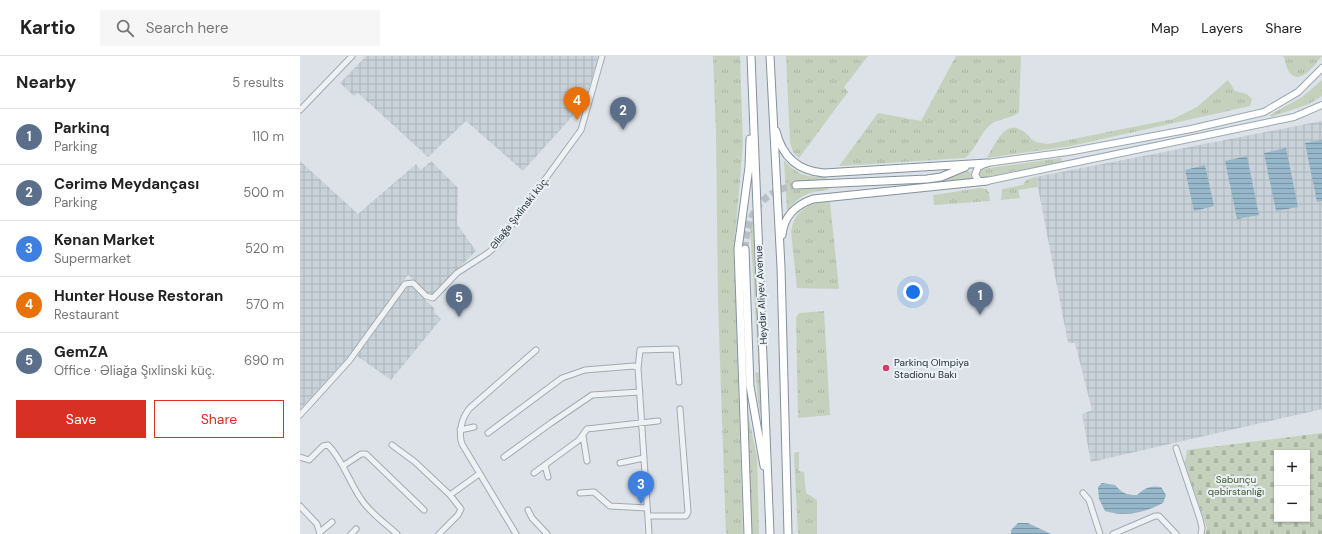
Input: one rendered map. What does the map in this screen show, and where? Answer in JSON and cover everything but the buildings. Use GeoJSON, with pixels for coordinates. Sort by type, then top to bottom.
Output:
{"type":"FeatureCollection","features":[{"type":"Feature","properties":{"kind":"highway","name":"Heydar Aliyev Avenue"},"geometry":{"type":"LineString","coordinates":[[751,56],[769,534]]}},
{"type":"Feature","properties":{"kind":"highway","name":"Heydar Aliyev Avenue"},"geometry":{"type":"LineString","coordinates":[[770,56],[771,100],[781,267],[788,534]]}},
{"type":"Feature","properties":{"kind":"highway"},"geometry":{"type":"LineString","coordinates":[[748,534],[738,249],[749,167],[752,97]]}},
{"type":"Feature","properties":{"kind":"highway"},"geometry":{"type":"LineString","coordinates":[[771,100],[780,145],[790,160],[802,168],[813,172],[824,173],[988,163]]}},
{"type":"Feature","properties":{"kind":"highway"},"geometry":{"type":"LineString","coordinates":[[796,185],[931,179],[946,175],[968,165]]}},
{"type":"Feature","properties":{"kind":"highway"},"geometry":{"type":"LineString","coordinates":[[781,267],[782,235],[785,222],[794,208],[806,201],[830,196],[987,182]]}},
{"type":"Feature","properties":{"kind":"highway"},"geometry":{"type":"LineString","coordinates":[[745,249],[750,386],[769,509]]}},
{"type":"Feature","properties":{"kind":"main road"},"geometry":{"type":"LineString","coordinates":[[1322,68],[1298,92],[1264,112],[1191,129],[1068,152],[988,163],[978,167],[974,172],[977,179],[987,182],[1277,120],[1305,113],[1322,105]]}},
{"type":"Feature","properties":{"kind":"street"},"geometry":{"type":"LineString","coordinates":[[300,110],[352,56]]}},
{"type":"Feature","properties":{"kind":"street","name":"Əliağa Şıxlinski küç."},"geometry":{"type":"LineString","coordinates":[[300,415],[349,361],[405,284],[413,283],[426,296],[433,298],[458,273],[498,244],[581,130],[602,56]]}},
{"type":"Feature","properties":{"kind":"street"},"geometry":{"type":"LineString","coordinates":[[649,534],[638,368],[641,349],[674,348],[677,350],[679,382]]}},
{"type":"Feature","properties":{"kind":"street"},"geometry":{"type":"LineString","coordinates":[[516,534],[462,444],[460,430],[465,415],[470,408],[536,350]]}},
{"type":"Feature","properties":{"kind":"street"},"geometry":{"type":"LineString","coordinates":[[488,432],[562,378],[595,369],[634,366],[638,368]]}},
{"type":"Feature","properties":{"kind":"street"},"geometry":{"type":"LineString","coordinates":[[504,457],[592,395],[640,392]]}},
{"type":"Feature","properties":{"kind":"street"},"geometry":{"type":"LineString","coordinates":[[648,516],[686,516],[688,512],[680,409]]}},
{"type":"Feature","properties":{"kind":"street"},"geometry":{"type":"LineString","coordinates":[[534,473],[583,436],[585,431],[591,427],[658,420]]}},
{"type":"Feature","properties":{"kind":"street"},"geometry":{"type":"LineString","coordinates":[[460,430],[474,428]]}},
{"type":"Feature","properties":{"kind":"street"},"geometry":{"type":"LineString","coordinates":[[583,436],[587,461]]}},
{"type":"Feature","properties":{"kind":"street"},"geometry":{"type":"LineString","coordinates":[[300,457],[309,460],[326,444],[330,447],[343,466],[364,503],[398,534]]}},
{"type":"Feature","properties":{"kind":"street"},"geometry":{"type":"LineString","coordinates":[[392,445],[404,456],[415,462],[450,495],[459,506],[461,511],[439,534]]}},
{"type":"Feature","properties":{"kind":"street"},"geometry":{"type":"LineString","coordinates":[[1176,448],[1201,523],[1201,534]]}},
{"type":"Feature","properties":{"kind":"street"},"geometry":{"type":"LineString","coordinates":[[343,466],[361,454],[366,454],[424,510]]}},
{"type":"Feature","properties":{"kind":"street"},"geometry":{"type":"LineString","coordinates":[[620,463],[644,458]]}},
{"type":"Feature","properties":{"kind":"street"},"geometry":{"type":"LineString","coordinates":[[545,465],[548,477]]}},
{"type":"Feature","properties":{"kind":"street"},"geometry":{"type":"LineString","coordinates":[[450,495],[479,474]]}},
{"type":"Feature","properties":{"kind":"street"},"geometry":{"type":"LineString","coordinates":[[580,493],[594,492],[610,506],[647,508]]}},
{"type":"Feature","properties":{"kind":"street"},"geometry":{"type":"LineString","coordinates":[[1083,493],[1089,500],[1100,534]]}},
{"type":"Feature","properties":{"kind":"street"},"geometry":{"type":"LineString","coordinates":[[300,506],[318,524],[320,533],[332,522]]}},
{"type":"Feature","properties":{"kind":"street"},"geometry":{"type":"LineString","coordinates":[[528,510],[532,518],[547,534]]}},
{"type":"Feature","properties":{"kind":"street"},"geometry":{"type":"LineString","coordinates":[[1113,534],[1155,516],[1159,516],[1176,534]]}},
{"type":"Feature","properties":{"kind":"street"},"geometry":{"type":"LineString","coordinates":[[351,534],[356,529]]}},
{"type":"Feature","properties":{"kind":"shaded area"},"geometry":{"type":"Polygon","coordinates":[[[366,56],[598,56],[583,110],[579,109],[523,171],[466,121],[428,157],[358,93],[354,96],[340,83],[366,56]]]}},
{"type":"Feature","properties":{"kind":"shaded area"},"geometry":{"type":"Polygon","coordinates":[[[1322,121],[1322,409],[1091,462],[1082,414],[1092,410],[1075,343],[1068,343],[1036,177],[1322,121]]]}},
{"type":"Feature","properties":{"kind":"shaded area"},"geometry":{"type":"Polygon","coordinates":[[[300,161],[358,214],[416,164],[421,170],[431,161],[458,188],[457,224],[476,251],[430,296],[408,275],[349,356],[300,409],[300,161]]]}},
{"type":"Feature","properties":{"kind":"shaded area"},"geometry":{"type":"Polygon","coordinates":[[[408,285],[410,285],[435,309],[434,312],[441,319],[391,380],[357,356],[408,285]]]}},
{"type":"Feature","properties":{"kind":"green space"},"geometry":{"type":"Polygon","coordinates":[[[713,56],[740,56],[743,144],[734,249],[743,534],[726,534],[718,303],[716,133],[713,56]]]}},
{"type":"Feature","properties":{"kind":"green space"},"geometry":{"type":"Polygon","coordinates":[[[786,56],[868,56],[844,87],[848,92],[799,158],[793,152],[790,143],[786,56]]]}},
{"type":"Feature","properties":{"kind":"green space"},"geometry":{"type":"Polygon","coordinates":[[[956,56],[1021,56],[1019,112],[1013,116],[996,121],[989,126],[973,150],[965,158],[839,166],[878,113],[921,121],[956,56]]]}},
{"type":"Feature","properties":{"kind":"green space"},"geometry":{"type":"Polygon","coordinates":[[[1283,56],[1322,56],[1308,72],[1299,77],[1290,73],[1283,56]]]}},
{"type":"Feature","properties":{"kind":"green space"},"geometry":{"type":"Polygon","coordinates":[[[1228,80],[1235,91],[1247,94],[1252,99],[1250,106],[1071,146],[987,158],[996,142],[1004,132],[1009,129],[1019,129],[1036,142],[1048,144],[1173,119],[1197,107],[1228,80]]]}},
{"type":"Feature","properties":{"kind":"green space"},"geometry":{"type":"Polygon","coordinates":[[[1322,80],[1322,96],[1309,104],[1271,117],[1270,115],[1302,97],[1322,80]]]}},
{"type":"Feature","properties":{"kind":"green space"},"geometry":{"type":"Polygon","coordinates":[[[1061,158],[1062,161],[981,178],[977,175],[981,169],[1061,158]]]}},
{"type":"Feature","properties":{"kind":"green space"},"geometry":{"type":"Polygon","coordinates":[[[784,161],[794,170],[804,175],[827,177],[827,180],[793,183],[795,190],[828,186],[828,190],[805,195],[796,201],[787,211],[784,161]]]}},
{"type":"Feature","properties":{"kind":"green space"},"geometry":{"type":"Polygon","coordinates":[[[970,171],[972,180],[934,184],[934,182],[970,171]]]}},
{"type":"Feature","properties":{"kind":"green space"},"geometry":{"type":"Polygon","coordinates":[[[1036,177],[1038,187],[1018,190],[1020,198],[1001,200],[1002,189],[1023,185],[1026,180],[1036,177]]]}},
{"type":"Feature","properties":{"kind":"green space"},"geometry":{"type":"Polygon","coordinates":[[[980,188],[986,189],[989,192],[990,201],[934,205],[933,195],[980,188]]]}},
{"type":"Feature","properties":{"kind":"green space"},"geometry":{"type":"Polygon","coordinates":[[[820,202],[830,202],[839,289],[797,288],[791,232],[792,226],[800,212],[809,206],[820,202]]]}},
{"type":"Feature","properties":{"kind":"green space"},"geometry":{"type":"Polygon","coordinates":[[[754,215],[765,433],[759,407],[755,373],[759,372],[750,225],[754,215]]]}},
{"type":"Feature","properties":{"kind":"green space"},"geometry":{"type":"Polygon","coordinates":[[[824,311],[830,415],[798,418],[796,318],[799,313],[824,311]]]}},
{"type":"Feature","properties":{"kind":"green space"},"geometry":{"type":"Polygon","coordinates":[[[748,413],[757,457],[759,534],[751,534],[748,413]]]}},
{"type":"Feature","properties":{"kind":"green space","name":"Sabunçu qəbirstanlığı"},"geometry":{"type":"Polygon","coordinates":[[[1322,433],[1322,534],[1205,534],[1207,528],[1185,464],[1187,450],[1322,433]]]}},
{"type":"Feature","properties":{"kind":"green space"},"geometry":{"type":"Polygon","coordinates":[[[799,452],[799,471],[804,472],[806,493],[817,500],[817,534],[798,534],[794,453],[799,452]]]}},
{"type":"Feature","properties":{"kind":"water"},"geometry":{"type":"Polygon","coordinates":[[[1322,140],[1322,201],[1317,202],[1305,143],[1322,140]]]}},
{"type":"Feature","properties":{"kind":"water"},"geometry":{"type":"Polygon","coordinates":[[[1286,148],[1298,207],[1276,211],[1264,153],[1286,148]]]}},
{"type":"Feature","properties":{"kind":"water"},"geometry":{"type":"Polygon","coordinates":[[[1247,156],[1259,215],[1237,219],[1225,161],[1247,156]]]}},
{"type":"Feature","properties":{"kind":"water"},"geometry":{"type":"Polygon","coordinates":[[[1205,165],[1214,206],[1194,211],[1185,170],[1205,165]]]}},
{"type":"Feature","properties":{"kind":"water"},"geometry":{"type":"Polygon","coordinates":[[[1102,483],[1115,485],[1124,493],[1133,495],[1137,495],[1154,486],[1161,487],[1166,495],[1163,503],[1142,512],[1128,514],[1113,513],[1105,511],[1099,499],[1098,487],[1102,483]]]}},
{"type":"Feature","properties":{"kind":"water"},"geometry":{"type":"Polygon","coordinates":[[[1018,523],[1028,523],[1051,534],[1011,534],[1011,530],[1018,523]]]}},
{"type":"Feature","properties":{"kind":"tunnel"},"geometry":{"type":"LineString","coordinates":[[745,249],[749,225],[758,206],[773,193],[796,185]]}},
{"type":"Feature","properties":{"kind":"place","name":"Hunter House Restoran"},"geometry":{"type":"Point","coordinates":[577,120]}},
{"type":"Feature","properties":{"kind":"place","name":"Cərimə Meydançası"},"geometry":{"type":"Point","coordinates":[623,130]}},
{"type":"Feature","properties":{"kind":"place","name":"Parkinq"},"geometry":{"type":"Point","coordinates":[980,315]}},
{"type":"Feature","properties":{"kind":"place","name":"GemZA"},"geometry":{"type":"Point","coordinates":[459,317]}},
{"type":"Feature","properties":{"kind":"place","name":"Parkinq Olmpiya Stadionu Bakı"},"geometry":{"type":"Point","coordinates":[886,368]}},
{"type":"Feature","properties":{"kind":"place","name":"Kənan Market"},"geometry":{"type":"Point","coordinates":[641,504]}}]}
